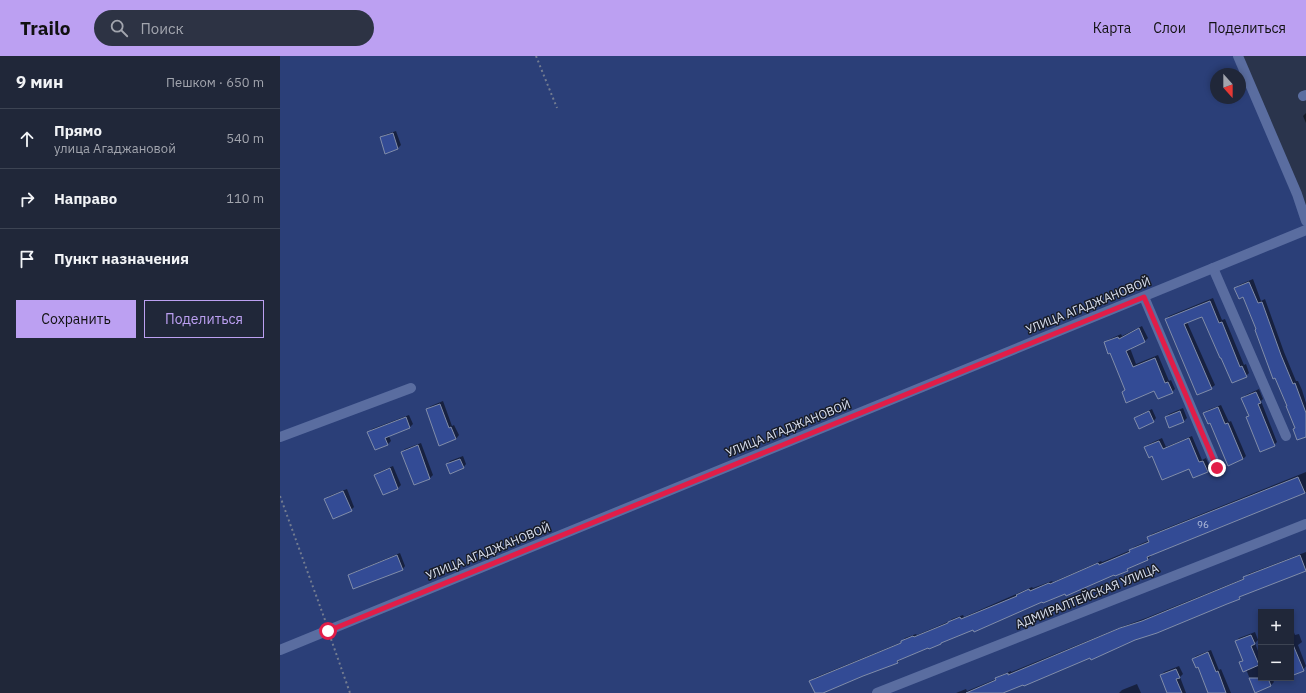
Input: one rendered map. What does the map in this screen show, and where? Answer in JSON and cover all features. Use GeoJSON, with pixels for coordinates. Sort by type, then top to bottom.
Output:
{"type":"FeatureCollection","features":[{"type":"Feature","properties":{"kind":"street"},"geometry":{"type":"LineString","coordinates":[[1238,56],[1297,194],[1306,221]]}},
{"type":"Feature","properties":{"kind":"street","name":"УЛИЦА АГАДЖАНОВОЙ"},"geometry":{"type":"LineString","coordinates":[[280,650],[1306,230]]}},
{"type":"Feature","properties":{"kind":"street"},"geometry":{"type":"LineString","coordinates":[[1213,268],[1286,436]]}},
{"type":"Feature","properties":{"kind":"street"},"geometry":{"type":"LineString","coordinates":[[1144,297],[1217,468]]}},
{"type":"Feature","properties":{"kind":"street"},"geometry":{"type":"LineString","coordinates":[[280,437],[411,388]]}},
{"type":"Feature","properties":{"kind":"street","name":"АДМИРАЛТЕЙСКАЯ УЛИЦА"},"geometry":{"type":"LineString","coordinates":[[877,693],[1306,524]]}},
{"type":"Feature","properties":{"kind":"path"},"geometry":{"type":"LineString","coordinates":[[536,56],[557,108]]}},
{"type":"Feature","properties":{"kind":"path"},"geometry":{"type":"LineString","coordinates":[[280,496],[350,693]]}},
{"type":"Feature","properties":{"kind":"shaded area"},"geometry":{"type":"Polygon","coordinates":[[[280,56],[1235,56],[1240,68],[1210,68],[1210,104],[1246,104],[1246,83],[1306,228],[1306,693],[280,693],[280,56]]]}},
{"type":"Feature","properties":{"kind":"building"},"geometry":{"type":"Polygon","coordinates":[[[393,133],[398,149],[385,154],[380,137],[393,133]]]}},
{"type":"Feature","properties":{"kind":"building"},"geometry":{"type":"Polygon","coordinates":[[[1249,282],[1258,303],[1262,302],[1281,355],[1293,384],[1295,383],[1306,413],[1306,437],[1297,440],[1293,429],[1295,428],[1287,406],[1275,378],[1273,379],[1255,330],[1256,329],[1243,297],[1239,299],[1234,288],[1249,282]]]}},
{"type":"Feature","properties":{"kind":"building"},"geometry":{"type":"Polygon","coordinates":[[[1210,301],[1219,323],[1222,322],[1240,367],[1242,366],[1247,377],[1232,383],[1202,317],[1199,318],[1184,324],[1212,389],[1197,395],[1165,319],[1210,301]]]}},
{"type":"Feature","properties":{"kind":"building"},"geometry":{"type":"Polygon","coordinates":[[[1139,328],[1145,342],[1126,351],[1133,367],[1155,358],[1165,383],[1168,382],[1173,393],[1158,399],[1154,391],[1126,403],[1122,392],[1125,390],[1104,342],[1118,337],[1119,339],[1139,328]]]}},
{"type":"Feature","properties":{"kind":"building"},"geometry":{"type":"Polygon","coordinates":[[[1256,392],[1261,403],[1258,404],[1275,446],[1260,452],[1246,417],[1249,416],[1241,398],[1256,392]]]}},
{"type":"Feature","properties":{"kind":"building"},"geometry":{"type":"Polygon","coordinates":[[[440,404],[449,428],[451,427],[456,439],[439,446],[426,409],[440,404]]]}},
{"type":"Feature","properties":{"kind":"building"},"geometry":{"type":"Polygon","coordinates":[[[1218,407],[1225,424],[1228,423],[1243,459],[1228,466],[1210,423],[1208,424],[1203,413],[1218,407]]]}},
{"type":"Feature","properties":{"kind":"building"},"geometry":{"type":"Polygon","coordinates":[[[1149,411],[1154,422],[1139,429],[1134,418],[1149,411]]]}},
{"type":"Feature","properties":{"kind":"building"},"geometry":{"type":"Polygon","coordinates":[[[1180,411],[1184,422],[1169,428],[1165,417],[1180,411]]]}},
{"type":"Feature","properties":{"kind":"building"},"geometry":{"type":"Polygon","coordinates":[[[406,417],[410,428],[385,438],[388,445],[375,450],[367,432],[406,417]]]}},
{"type":"Feature","properties":{"kind":"building"},"geometry":{"type":"Polygon","coordinates":[[[1189,438],[1199,462],[1203,461],[1208,472],[1193,478],[1189,469],[1162,480],[1152,456],[1149,458],[1144,447],[1159,441],[1163,449],[1189,438]]]}},
{"type":"Feature","properties":{"kind":"building"},"geometry":{"type":"Polygon","coordinates":[[[418,445],[430,479],[414,485],[401,452],[418,445]]]}},
{"type":"Feature","properties":{"kind":"building"},"geometry":{"type":"Polygon","coordinates":[[[460,459],[464,468],[450,474],[446,464],[460,459]]]}},
{"type":"Feature","properties":{"kind":"building"},"geometry":{"type":"Polygon","coordinates":[[[390,468],[398,489],[383,495],[374,475],[390,468]]]}},
{"type":"Feature","properties":{"kind":"building"},"geometry":{"type":"Polygon","coordinates":[[[1298,477],[1305,493],[1147,557],[1148,560],[1127,569],[1128,571],[1115,576],[1114,575],[1066,596],[1065,594],[1043,603],[1042,602],[974,632],[973,630],[929,649],[928,648],[897,661],[898,663],[823,693],[815,693],[809,681],[901,643],[901,641],[913,636],[914,637],[960,617],[961,619],[1017,596],[1016,595],[1029,589],[1030,591],[1049,583],[1050,584],[1098,563],[1099,565],[1149,542],[1147,537],[1298,477]]]}},
{"type":"Feature","properties":{"kind":"building"},"geometry":{"type":"Polygon","coordinates":[[[343,491],[352,511],[333,519],[324,499],[343,491]]]}},
{"type":"Feature","properties":{"kind":"building"},"geometry":{"type":"Polygon","coordinates":[[[397,555],[403,570],[353,589],[348,575],[397,555]]]}},
{"type":"Feature","properties":{"kind":"building"},"geometry":{"type":"Polygon","coordinates":[[[1300,555],[1306,571],[1239,597],[1240,599],[1157,633],[1135,640],[1091,660],[1090,658],[1024,686],[1023,685],[1003,693],[966,693],[996,680],[995,678],[1008,673],[1008,675],[1120,628],[1142,621],[1244,579],[1243,577],[1300,555]]]}},
{"type":"Feature","properties":{"kind":"building"},"geometry":{"type":"Polygon","coordinates":[[[1251,635],[1255,644],[1251,646],[1258,665],[1243,672],[1239,662],[1243,661],[1235,641],[1251,635]]]}},
{"type":"Feature","properties":{"kind":"building"},"geometry":{"type":"Polygon","coordinates":[[[1294,647],[1304,671],[1294,675],[1294,647]]]}},
{"type":"Feature","properties":{"kind":"building"},"geometry":{"type":"Polygon","coordinates":[[[1208,652],[1216,672],[1218,671],[1226,693],[1208,693],[1198,667],[1196,668],[1192,659],[1208,652]]]}},
{"type":"Feature","properties":{"kind":"building"},"geometry":{"type":"Polygon","coordinates":[[[1176,669],[1180,678],[1176,679],[1182,693],[1167,693],[1160,675],[1176,669]]]}},
{"type":"Feature","properties":{"kind":"building"},"geometry":{"type":"Polygon","coordinates":[[[1249,678],[1258,678],[1258,681],[1269,681],[1271,686],[1255,693],[1249,678]]]}},
{"type":"Feature","properties":{"kind":"route"},"geometry":{"type":"LineString","coordinates":[[328,631],[1144,297],[1217,468]]}}]}
